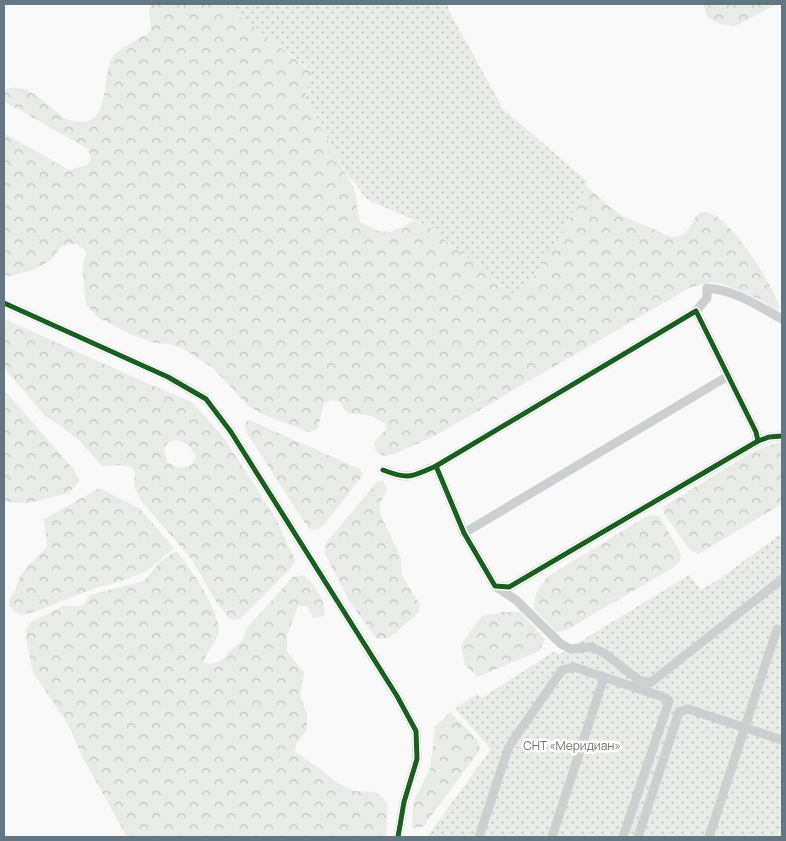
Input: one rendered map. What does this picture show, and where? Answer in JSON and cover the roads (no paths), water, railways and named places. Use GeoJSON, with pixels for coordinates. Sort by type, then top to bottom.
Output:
{"type":"FeatureCollection","features":[{"type":"Feature","properties":{"kind":"street"},"geometry":{"type":"LineString","coordinates":[[383,470],[399,476],[411,477],[436,466],[696,311],[707,298],[707,288],[722,289],[742,297],[782,319]]}},
{"type":"Feature","properties":{"kind":"street"},"geometry":{"type":"LineString","coordinates":[[4,303],[168,377],[206,399],[226,425],[397,696],[416,731],[417,759],[404,802],[398,837]]}},
{"type":"Feature","properties":{"kind":"street"},"geometry":{"type":"LineString","coordinates":[[696,311],[756,432],[758,440]]}},
{"type":"Feature","properties":{"kind":"street"},"geometry":{"type":"LineString","coordinates":[[464,533],[728,376]]}},
{"type":"Feature","properties":{"kind":"street"},"geometry":{"type":"LineString","coordinates":[[495,586],[509,587],[758,440],[782,436]]}},
{"type":"Feature","properties":{"kind":"street"},"geometry":{"type":"LineString","coordinates":[[436,466],[464,533],[495,586],[516,600],[561,644],[571,649],[591,647],[604,653],[639,680],[650,683],[782,579]]}},
{"type":"Feature","properties":{"kind":"street"},"geometry":{"type":"LineString","coordinates":[[709,837],[777,629]]}},
{"type":"Feature","properties":{"kind":"street"},"geometry":{"type":"LineString","coordinates":[[479,837],[508,749],[562,670],[574,667],[666,698],[669,701],[623,837]]}},
{"type":"Feature","properties":{"kind":"street"},"geometry":{"type":"LineString","coordinates":[[552,837],[604,677]]}},
{"type":"Feature","properties":{"kind":"street"},"geometry":{"type":"LineString","coordinates":[[638,837],[679,712],[688,709],[782,740]]}},
{"type":"Feature","properties":{"kind":"park label","name":"СНТ «Меридиан»"},"geometry":{"type":"Point","coordinates":[572,746]}}]}
